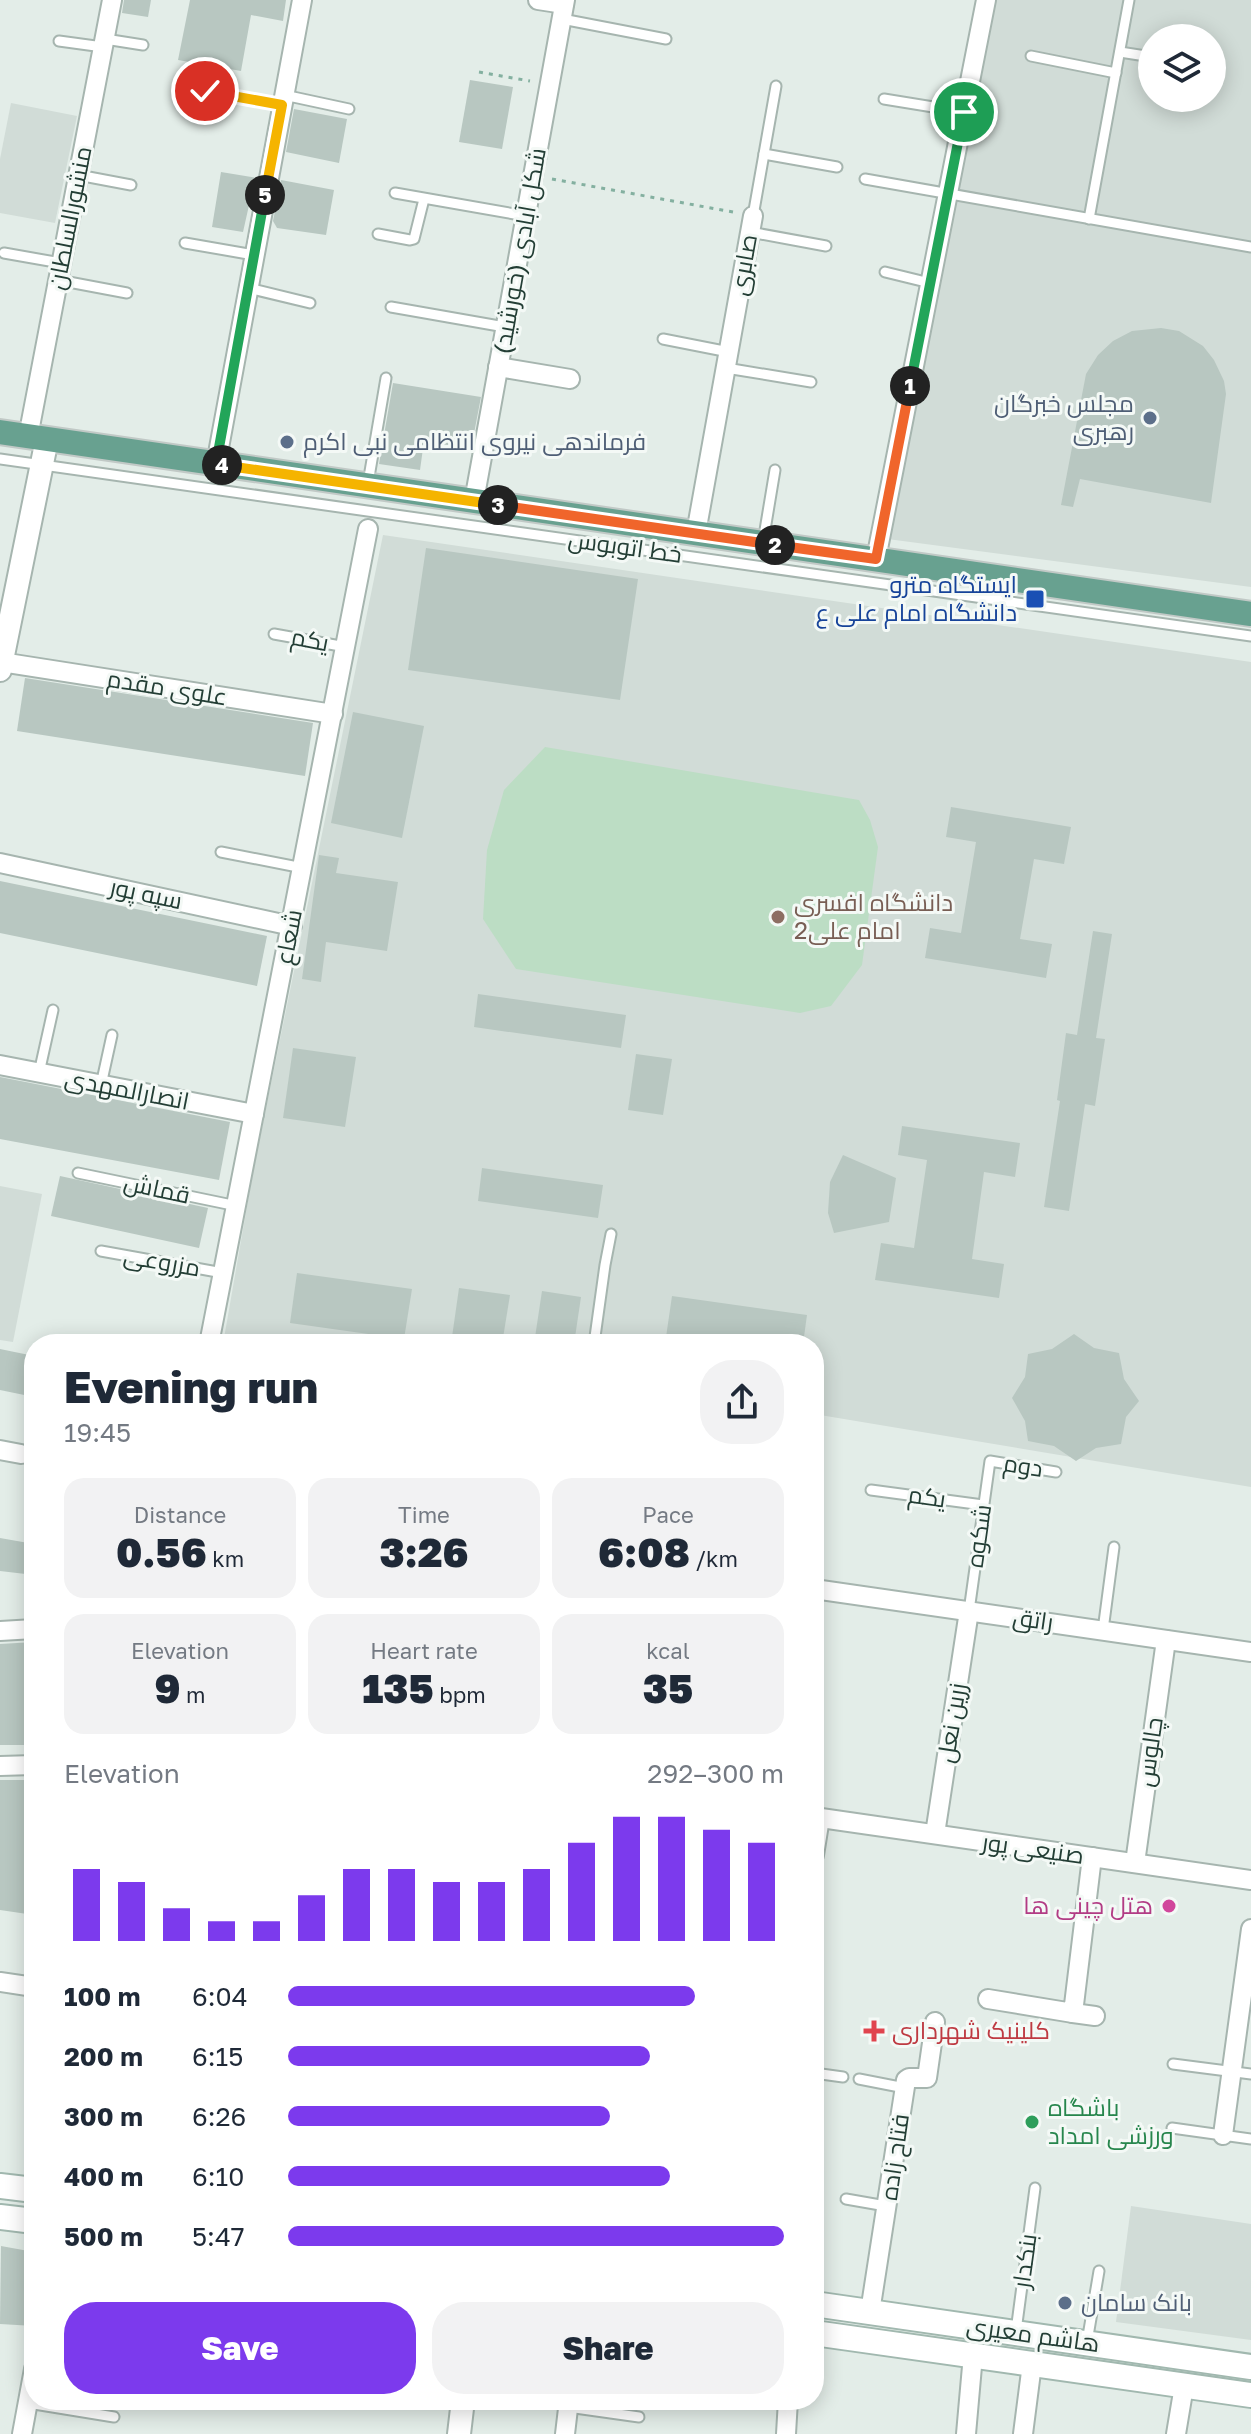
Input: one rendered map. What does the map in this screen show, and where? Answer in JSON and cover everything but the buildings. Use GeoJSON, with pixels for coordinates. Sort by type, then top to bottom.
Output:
{"type":"FeatureCollection","features":[{"type":"Feature","properties":{"kind":"main road"},"geometry":{"type":"LineString","coordinates":[[0,432],[1251,614]]}},
{"type":"Feature","properties":{"kind":"main road"},"geometry":{"type":"LineString","coordinates":[[0,2186],[24,2189]]}},
{"type":"Feature","properties":{"kind":"main road"},"geometry":{"type":"LineString","coordinates":[[0,2217],[24,2220]]}},
{"type":"Feature","properties":{"kind":"main road","name":"هاشم معیری"},"geometry":{"type":"LineString","coordinates":[[824,2305],[1251,2367]]}},
{"type":"Feature","properties":{"kind":"main road","name":"هاشم معیری"},"geometry":{"type":"LineString","coordinates":[[824,2334],[1251,2395]]}},
{"type":"Feature","properties":{"kind":"street","name":"منشورالسلطان"},"geometry":{"type":"LineString","coordinates":[[38,438],[60,272],[112,0]]}},
{"type":"Feature","properties":{"kind":"street"},"geometry":{"type":"LineString","coordinates":[[216,464],[302,0]]}},
{"type":"Feature","properties":{"kind":"street"},"geometry":{"type":"LineString","coordinates":[[538,0],[564,8]]}},
{"type":"Feature","properties":{"kind":"street"},"geometry":{"type":"LineString","coordinates":[[876,559],[986,0]]}},
{"type":"Feature","properties":{"kind":"street","name":"شکل آبادی (خورشید)"},"geometry":{"type":"LineString","coordinates":[[474,501],[564,8]]}},
{"type":"Feature","properties":{"kind":"street","name":"صابری"},"geometry":{"type":"LineString","coordinates":[[696,533],[752,224]]}},
{"type":"Feature","properties":{"kind":"street"},"geometry":{"type":"LineString","coordinates":[[498,367],[570,379]]}},
{"type":"Feature","properties":{"kind":"street"},"geometry":{"type":"LineString","coordinates":[[1,666],[6,610],[42,465],[38,438]]}},
{"type":"Feature","properties":{"kind":"street","name":"شعاع"},"geometry":{"type":"LineString","coordinates":[[211,1334],[368,529]]}},
{"type":"Feature","properties":{"kind":"street","name":"علوی مقدم"},"geometry":{"type":"LineString","coordinates":[[1,666],[333,714]]}},
{"type":"Feature","properties":{"kind":"street","name":"سپه پور"},"geometry":{"type":"LineString","coordinates":[[0,863],[292,926]]}},
{"type":"Feature","properties":{"kind":"street","name":"انصارالمهدی"},"geometry":{"type":"LineString","coordinates":[[0,1065],[254,1114]]}},
{"type":"Feature","properties":{"kind":"street"},"geometry":{"type":"LineString","coordinates":[[0,1450],[21,1454]]}},
{"type":"Feature","properties":{"kind":"street","name":"راتق"},"geometry":{"type":"LineString","coordinates":[[824,1590],[1251,1652]]}},
{"type":"Feature","properties":{"kind":"street","name":"زرین نعل"},"geometry":{"type":"LineString","coordinates":[[935,1834],[969,1611]]}},
{"type":"Feature","properties":{"kind":"street"},"geometry":{"type":"LineString","coordinates":[[0,1631],[24,1630]]}},
{"type":"Feature","properties":{"kind":"street","name":"چالوس"},"geometry":{"type":"LineString","coordinates":[[1135,1863],[1166,1640]]}},
{"type":"Feature","properties":{"kind":"street"},"geometry":{"type":"LineString","coordinates":[[0,1766],[24,1765]]}},
{"type":"Feature","properties":{"kind":"street","name":"صنیعی پور"},"geometry":{"type":"LineString","coordinates":[[824,1818],[1251,1880]]}},
{"type":"Feature","properties":{"kind":"street"},"geometry":{"type":"LineString","coordinates":[[1073,2013],[1092,1857]]}},
{"type":"Feature","properties":{"kind":"street"},"geometry":{"type":"LineString","coordinates":[[1223,2135],[1251,1929]]}},
{"type":"Feature","properties":{"kind":"street"},"geometry":{"type":"LineString","coordinates":[[0,1982],[24,1986]]}},
{"type":"Feature","properties":{"kind":"street"},"geometry":{"type":"LineString","coordinates":[[988,1999],[1095,2016]]}},
{"type":"Feature","properties":{"kind":"street","name":"فتاح زاده"},"geometry":{"type":"LineString","coordinates":[[870,2312],[906,2078],[925,2079],[928,2075],[935,2022]]}},
{"type":"Feature","properties":{"kind":"street"},"geometry":{"type":"LineString","coordinates":[[966,2434],[973,2355]]}},
{"type":"Feature","properties":{"kind":"street"},"geometry":{"type":"LineString","coordinates":[[1023,2434],[1032,2364]]}},
{"type":"Feature","properties":{"kind":"street"},"geometry":{"type":"LineString","coordinates":[[1176,2434],[1184,2386]]}},
{"type":"Feature","properties":{"kind":"street"},"geometry":{"type":"LineString","coordinates":[[22,2434],[27,2410]]}},
{"type":"Feature","properties":{"kind":"street"},"geometry":{"type":"LineString","coordinates":[[459,2434],[462,2410]]}},
{"type":"Feature","properties":{"kind":"street"},"geometry":{"type":"LineString","coordinates":[[565,2434],[568,2410]]}},
{"type":"Feature","properties":{"kind":"street"},"geometry":{"type":"LineString","coordinates":[[786,2434],[787,2410]]}},
{"type":"Feature","properties":{"kind":"lane"},"geometry":{"type":"LineString","coordinates":[[1089,219],[1129,0]]}},
{"type":"Feature","properties":{"kind":"lane"},"geometry":{"type":"LineString","coordinates":[[564,8],[666,39]]}},
{"type":"Feature","properties":{"kind":"lane"},"geometry":{"type":"LineString","coordinates":[[59,41],[143,45]]}},
{"type":"Feature","properties":{"kind":"lane"},"geometry":{"type":"LineString","coordinates":[[1120,52],[1138,55]]}},
{"type":"Feature","properties":{"kind":"lane"},"geometry":{"type":"LineString","coordinates":[[1031,56],[1116,73]]}},
{"type":"Feature","properties":{"kind":"lane"},"geometry":{"type":"LineString","coordinates":[[776,86],[752,224],[826,246]]}},
{"type":"Feature","properties":{"kind":"lane"},"geometry":{"type":"LineString","coordinates":[[205,91],[349,109]]}},
{"type":"Feature","properties":{"kind":"lane"},"geometry":{"type":"LineString","coordinates":[[884,99],[964,112]]}},
{"type":"Feature","properties":{"kind":"lane"},"geometry":{"type":"LineString","coordinates":[[764,154],[837,167]]}},
{"type":"Feature","properties":{"kind":"lane"},"geometry":{"type":"LineString","coordinates":[[78,175],[131,185]]}},
{"type":"Feature","properties":{"kind":"lane"},"geometry":{"type":"LineString","coordinates":[[865,179],[1251,247]]}},
{"type":"Feature","properties":{"kind":"lane"},"geometry":{"type":"LineString","coordinates":[[395,193],[526,216]]}},
{"type":"Feature","properties":{"kind":"lane"},"geometry":{"type":"LineString","coordinates":[[378,234],[414,239],[424,199]]}},
{"type":"Feature","properties":{"kind":"lane"},"geometry":{"type":"LineString","coordinates":[[185,243],[254,255]]}},
{"type":"Feature","properties":{"kind":"lane"},"geometry":{"type":"LineString","coordinates":[[4,253],[127,293]]}},
{"type":"Feature","properties":{"kind":"lane"},"geometry":{"type":"LineString","coordinates":[[885,272],[930,283]]}},
{"type":"Feature","properties":{"kind":"lane"},"geometry":{"type":"LineString","coordinates":[[248,288],[310,303]]}},
{"type":"Feature","properties":{"kind":"lane"},"geometry":{"type":"LineString","coordinates":[[391,307],[505,327]]}},
{"type":"Feature","properties":{"kind":"lane"},"geometry":{"type":"LineString","coordinates":[[663,339],[811,382]]}},
{"type":"Feature","properties":{"kind":"lane"},"geometry":{"type":"LineString","coordinates":[[368,486],[386,378]]}},
{"type":"Feature","properties":{"kind":"lane","name":"خط اتوبوس"},"geometry":{"type":"LineString","coordinates":[[0,459],[1251,636]]}},
{"type":"Feature","properties":{"kind":"lane"},"geometry":{"type":"LineString","coordinates":[[763,543],[775,470]]}},
{"type":"Feature","properties":{"kind":"lane","name":"یکم"},"geometry":{"type":"LineString","coordinates":[[274,634],[346,647]]}},
{"type":"Feature","properties":{"kind":"lane"},"geometry":{"type":"LineString","coordinates":[[221,852],[303,868]]}},
{"type":"Feature","properties":{"kind":"lane"},"geometry":{"type":"LineString","coordinates":[[39,1073],[53,1010]]}},
{"type":"Feature","properties":{"kind":"lane"},"geometry":{"type":"LineString","coordinates":[[101,1085],[112,1035]]}},
{"type":"Feature","properties":{"kind":"lane","name":"قماش"},"geometry":{"type":"LineString","coordinates":[[78,1173],[237,1206]]}},
{"type":"Feature","properties":{"kind":"lane"},"geometry":{"type":"LineString","coordinates":[[595,1334],[611,1234]]}},
{"type":"Feature","properties":{"kind":"lane","name":"مزروعی"},"geometry":{"type":"LineString","coordinates":[[101,1251],[223,1273]]}},
{"type":"Feature","properties":{"kind":"lane","name":"دوم"},"geometry":{"type":"LineString","coordinates":[[990,1461],[1056,1472]]}},
{"type":"Feature","properties":{"kind":"lane","name":"شکوه"},"geometry":{"type":"LineString","coordinates":[[969,1611],[990,1461]]}},
{"type":"Feature","properties":{"kind":"lane","name":"یکم"},"geometry":{"type":"LineString","coordinates":[[871,1490],[983,1505]]}},
{"type":"Feature","properties":{"kind":"lane"},"geometry":{"type":"LineString","coordinates":[[1103,1630],[1114,1547]]}},
{"type":"Feature","properties":{"kind":"lane"},"geometry":{"type":"LineString","coordinates":[[1173,2064],[1251,2074]]}},
{"type":"Feature","properties":{"kind":"lane"},"geometry":{"type":"LineString","coordinates":[[824,2074],[843,2077]]}},
{"type":"Feature","properties":{"kind":"lane"},"geometry":{"type":"LineString","coordinates":[[859,2079],[905,2088]]}},
{"type":"Feature","properties":{"kind":"lane"},"geometry":{"type":"LineString","coordinates":[[1172,2128],[1251,2139]]}},
{"type":"Feature","properties":{"kind":"lane","name":"بنکدار"},"geometry":{"type":"LineString","coordinates":[[1016,2333],[1035,2188]]}},
{"type":"Feature","properties":{"kind":"lane"},"geometry":{"type":"LineString","coordinates":[[846,2199],[887,2206]]}},
{"type":"Feature","properties":{"kind":"lane"},"geometry":{"type":"LineString","coordinates":[[1087,2343],[1099,2271]]}},
{"type":"Feature","properties":{"kind":"lane"},"geometry":{"type":"LineString","coordinates":[[71,2410],[114,2417]]}},
{"type":"Feature","properties":{"kind":"lane"},"geometry":{"type":"LineString","coordinates":[[601,2410],[639,2417]]}},
{"type":"Feature","properties":{"kind":"path"},"geometry":{"type":"LineString","coordinates":[[479,72],[550,85]]}},
{"type":"Feature","properties":{"kind":"path","name":"صابری"},"geometry":{"type":"LineString","coordinates":[[533,176],[752,224]]}},
{"type":"Feature","properties":{"kind":"shaded area"},"geometry":{"type":"Polygon","coordinates":[[[985,0],[1251,0],[1251,587],[880,538],[985,0]]]}},
{"type":"Feature","properties":{"kind":"shaded area"},"geometry":{"type":"Polygon","coordinates":[[[11,103],[77,116],[55,223],[0,213],[0,159],[11,103]]]}},
{"type":"Feature","properties":{"kind":"shaded area","name":"دانشگاه افسری امام علی2"},"geometry":{"type":"Polygon","coordinates":[[[383,535],[1251,662],[1251,1487],[824,1416],[824,1334],[225,1334],[253,1172],[383,535]]]}},
{"type":"Feature","properties":{"kind":"shaded area"},"geometry":{"type":"Polygon","coordinates":[[[0,1186],[42,1194],[13,1342],[0,1340],[0,1186]]]}},
{"type":"Feature","properties":{"kind":"shaded area"},"geometry":{"type":"Polygon","coordinates":[[[1131,2206],[1251,2224],[1251,2340],[1116,2322],[1131,2206]]]}},
{"type":"Feature","properties":{"kind":"green space"},"geometry":{"type":"Polygon","coordinates":[[[545,747],[859,800],[870,820],[878,847],[862,965],[831,1006],[800,1013],[516,969],[483,919],[487,850],[504,790],[545,747]]]}},
{"type":"Feature","properties":{"kind":"place","name":"مجلس خبرگان رهبری"},"geometry":{"type":"Point","coordinates":[1150,418]}},
{"type":"Feature","properties":{"kind":"place","name":"فرماندهی نیروی انتظامی نبی اکرم"},"geometry":{"type":"Point","coordinates":[287,442]}},
{"type":"Feature","properties":{"kind":"place","name":"ایستگاه مترو دانشگاه امام علی ع"},"geometry":{"type":"Point","coordinates":[1035,599]}},
{"type":"Feature","properties":{"kind":"place","name":"دانشگاه افسری امام علی2"},"geometry":{"type":"Point","coordinates":[778,917]}},
{"type":"Feature","properties":{"kind":"place","name":"هتل چینی ها"},"geometry":{"type":"Point","coordinates":[1169,1906]}},
{"type":"Feature","properties":{"kind":"place","name":"کلینیک شهرداری"},"geometry":{"type":"Point","coordinates":[874,2031]}},
{"type":"Feature","properties":{"kind":"place","name":"باشگاه ورزشی امداد"},"geometry":{"type":"Point","coordinates":[1032,2122]}},
{"type":"Feature","properties":{"kind":"place","name":"بانک سامان"},"geometry":{"type":"Point","coordinates":[1065,2303]}},
{"type":"Feature","properties":{"kind":"route"},"geometry":{"type":"LineString","coordinates":[[205,91],[282,105],[216,464],[876,559],[964,112]]}}]}
